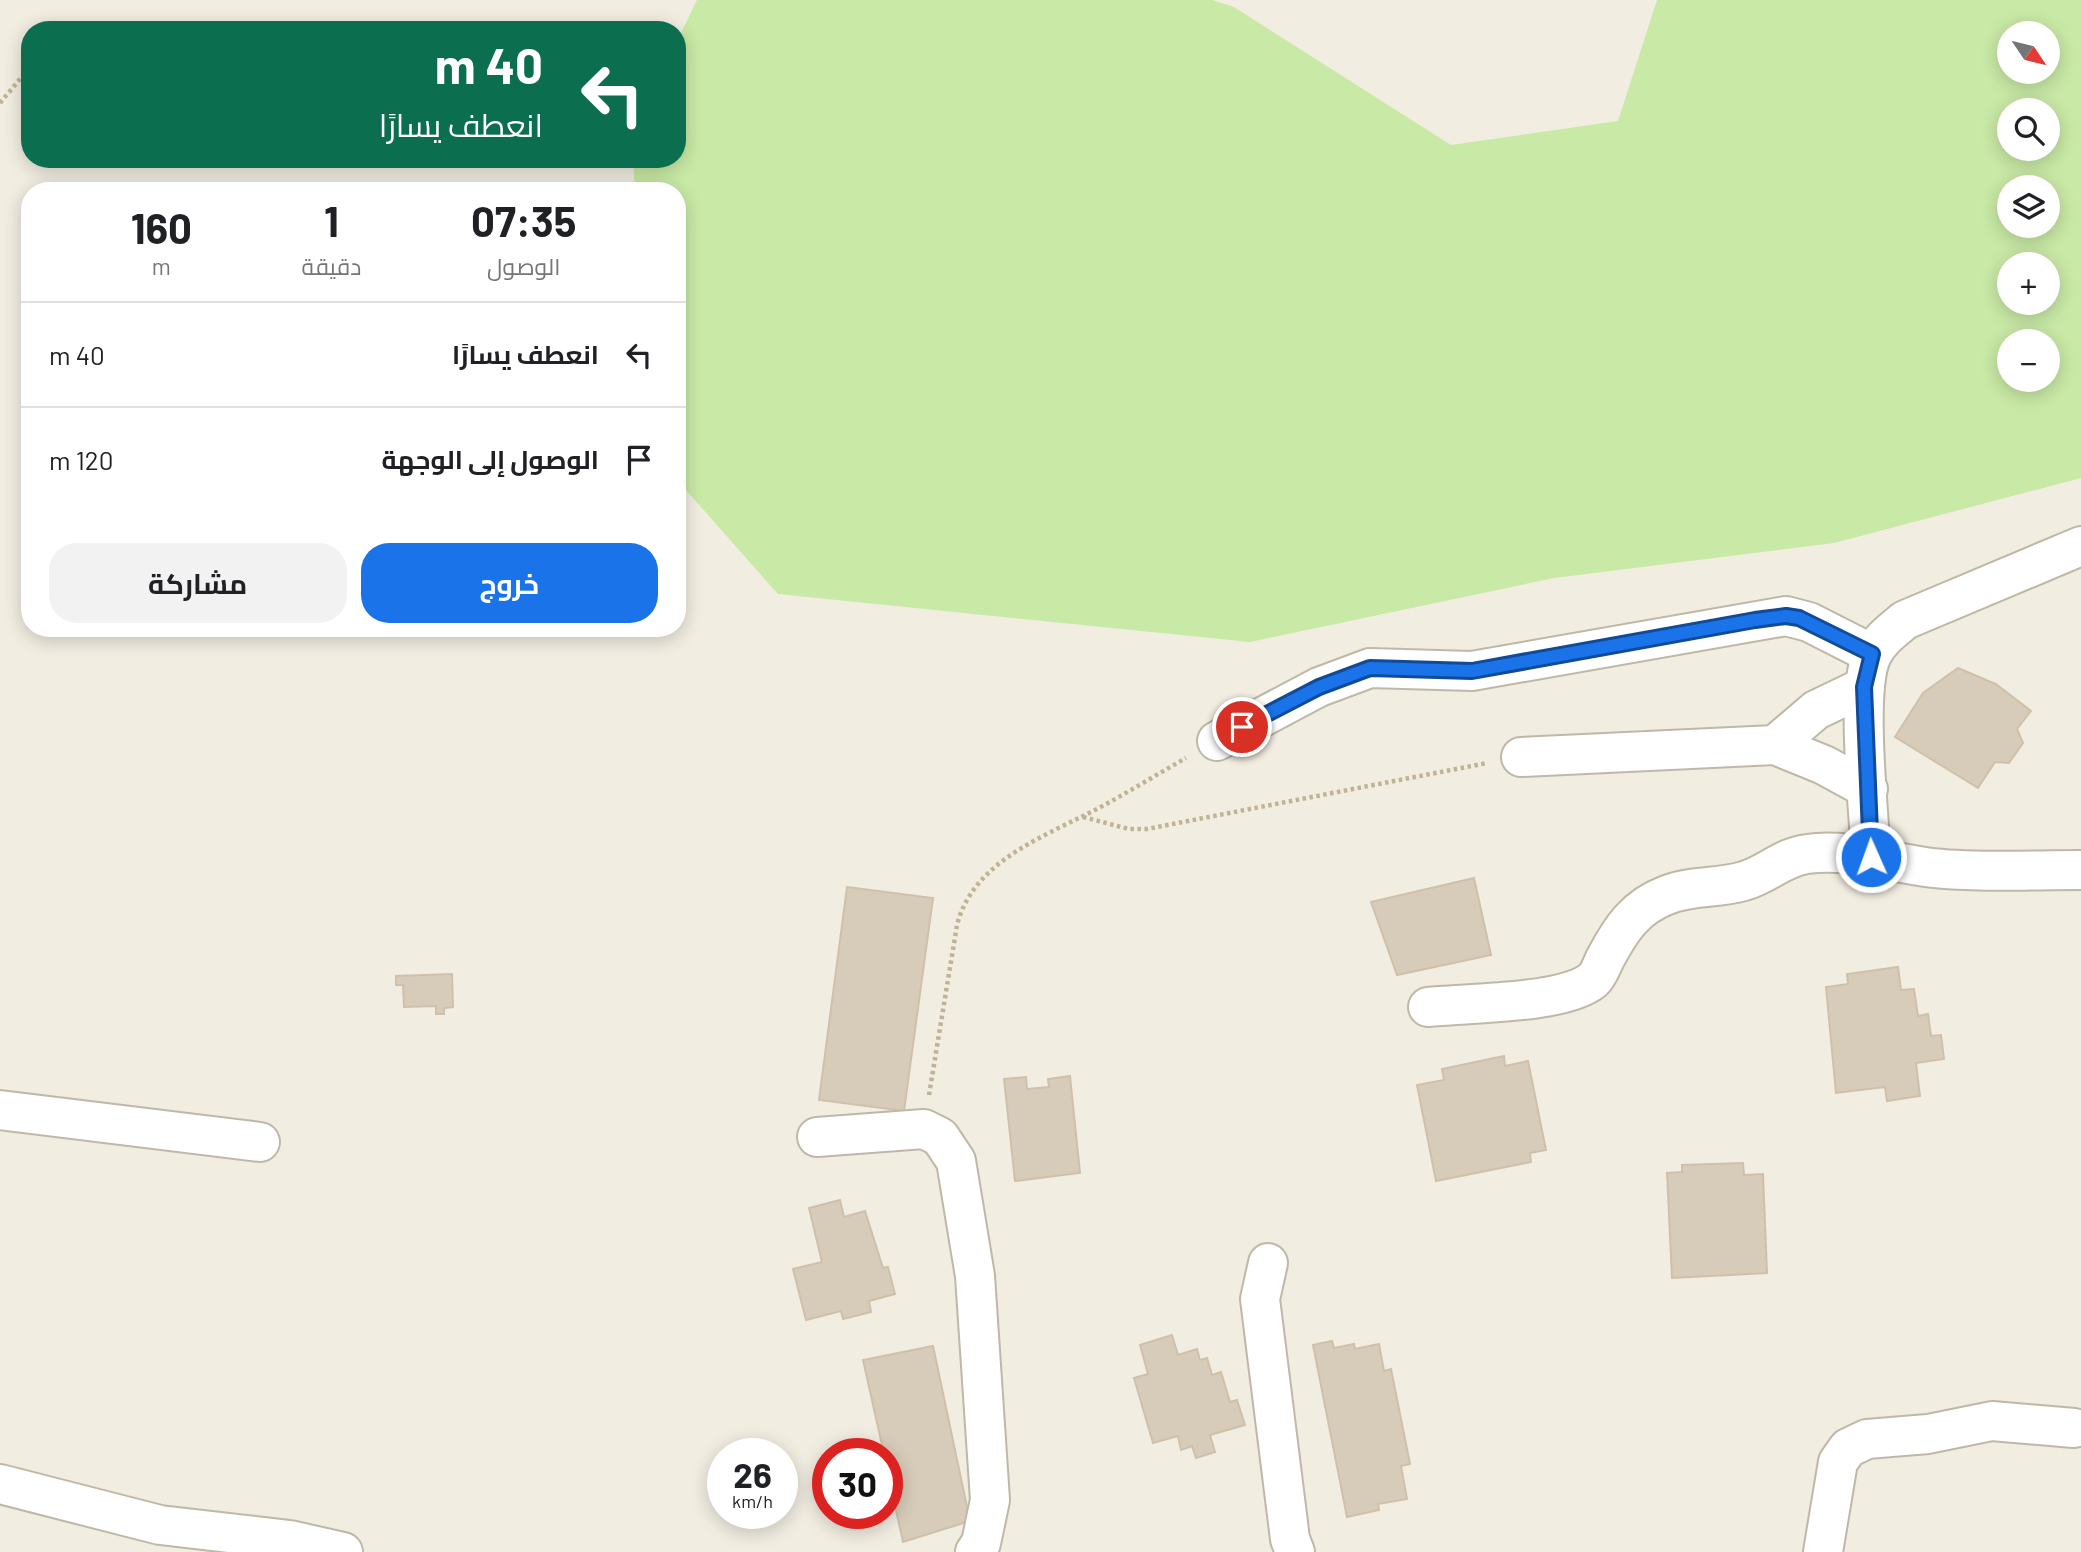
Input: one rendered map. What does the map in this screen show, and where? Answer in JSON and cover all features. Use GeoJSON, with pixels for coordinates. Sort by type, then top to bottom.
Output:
{"type":"FeatureCollection","features":[{"type":"Feature","properties":{"kind":"street"},"geometry":{"type":"LineString","coordinates":[[1871,857],[1868,671],[1886,635],[1905,620],[2081,546]]}},
{"type":"Feature","properties":{"kind":"street"},"geometry":{"type":"LineString","coordinates":[[1217,741],[1300,696],[1344,676],[1370,668],[1472,671],[1786,616],[1809,622],[1868,671]]}},
{"type":"Feature","properties":{"kind":"street"},"geometry":{"type":"LineString","coordinates":[[1775,745],[1868,671]]}},
{"type":"Feature","properties":{"kind":"street"},"geometry":{"type":"LineString","coordinates":[[1521,757],[1775,745],[1847,776],[1868,789]]}},
{"type":"Feature","properties":{"kind":"street"},"geometry":{"type":"LineString","coordinates":[[1428,1007],[1553,996],[1579,990],[1595,978],[1619,932],[1634,912],[1664,896],[1690,887],[1724,887],[1749,880],[1776,863],[1806,854],[1871,857],[1936,868],[2081,870]]}},
{"type":"Feature","properties":{"kind":"street"},"geometry":{"type":"LineString","coordinates":[[0,1110],[260,1143]]}},
{"type":"Feature","properties":{"kind":"street"},"geometry":{"type":"LineString","coordinates":[[817,1137],[924,1129],[940,1138],[956,1161],[975,1276],[990,1500],[981,1543],[975,1552]]}},
{"type":"Feature","properties":{"kind":"street"},"geometry":{"type":"LineString","coordinates":[[1268,1263],[1261,1299],[1290,1539],[1295,1552]]}},
{"type":"Feature","properties":{"kind":"street"},"geometry":{"type":"LineString","coordinates":[[1822,1552],[1838,1462],[1848,1448],[1867,1439],[1928,1434],[1992,1421],[2074,1427]]}},
{"type":"Feature","properties":{"kind":"street"},"geometry":{"type":"LineString","coordinates":[[0,1484],[160,1525],[290,1540],[343,1552]]}},
{"type":"Feature","properties":{"kind":"path"},"geometry":{"type":"LineString","coordinates":[[0,103],[21,78]]}},
{"type":"Feature","properties":{"kind":"path"},"geometry":{"type":"LineString","coordinates":[[924,1129],[962,905],[991,870],[1047,831],[1083,816],[1217,741]]}},
{"type":"Feature","properties":{"kind":"path"},"geometry":{"type":"LineString","coordinates":[[1083,816],[1129,829],[1146,830],[1521,757]]}},
{"type":"Feature","properties":{"kind":"green space"},"geometry":{"type":"Polygon","coordinates":[[[697,0],[1212,0],[1234,7],[1451,145],[1618,121],[1657,0],[2081,0],[2081,478],[1834,543],[1554,578],[1250,642],[778,594],[686,490],[686,182],[634,182],[634,168],[686,168],[686,23],[697,0]]]}},
{"type":"Feature","properties":{"kind":"building"},"geometry":{"type":"Polygon","coordinates":[[[1958,668],[1996,684],[2031,711],[2017,729],[2023,743],[2009,763],[1995,762],[1978,788],[1895,737],[1923,693],[1958,668]]]}},
{"type":"Feature","properties":{"kind":"building"},"geometry":{"type":"Polygon","coordinates":[[[1474,878],[1491,955],[1397,975],[1371,902],[1474,878]]]}},
{"type":"Feature","properties":{"kind":"building"},"geometry":{"type":"Polygon","coordinates":[[[847,887],[933,898],[904,1111],[819,1100],[847,887]]]}},
{"type":"Feature","properties":{"kind":"building"},"geometry":{"type":"Polygon","coordinates":[[[1898,967],[1901,990],[1914,989],[1918,1016],[1928,1014],[1931,1036],[1941,1035],[1944,1059],[1916,1063],[1920,1096],[1887,1101],[1885,1087],[1836,1093],[1826,987],[1848,984],[1847,974],[1898,967]]]}},
{"type":"Feature","properties":{"kind":"building"},"geometry":{"type":"Polygon","coordinates":[[[452,974],[453,1007],[444,1008],[444,1014],[436,1014],[436,1006],[404,1007],[403,985],[396,985],[396,976],[452,974]]]}},
{"type":"Feature","properties":{"kind":"building"},"geometry":{"type":"Polygon","coordinates":[[[1504,1056],[1505,1066],[1528,1061],[1546,1150],[1530,1153],[1531,1162],[1436,1181],[1417,1085],[1444,1080],[1442,1069],[1504,1056]]]}},
{"type":"Feature","properties":{"kind":"building"},"geometry":{"type":"Polygon","coordinates":[[[1070,1076],[1080,1173],[1015,1181],[1004,1079],[1026,1077],[1027,1089],[1049,1087],[1048,1079],[1070,1076]]]}},
{"type":"Feature","properties":{"kind":"building"},"geometry":{"type":"Polygon","coordinates":[[[1743,1163],[1744,1175],[1763,1174],[1767,1273],[1672,1278],[1667,1173],[1682,1172],[1682,1165],[1743,1163]]]}},
{"type":"Feature","properties":{"kind":"building"},"geometry":{"type":"Polygon","coordinates":[[[840,1200],[844,1217],[865,1211],[883,1268],[888,1267],[895,1294],[869,1301],[871,1312],[843,1319],[841,1311],[806,1320],[793,1269],[822,1262],[809,1208],[840,1200]]]}},
{"type":"Feature","properties":{"kind":"building"},"geometry":{"type":"Polygon","coordinates":[[[1172,1335],[1178,1355],[1197,1349],[1200,1360],[1207,1358],[1212,1375],[1221,1372],[1230,1402],[1237,1400],[1245,1425],[1210,1435],[1215,1452],[1196,1458],[1192,1446],[1181,1450],[1178,1436],[1153,1443],[1134,1378],[1148,1374],[1140,1345],[1172,1335]]]}},
{"type":"Feature","properties":{"kind":"building"},"geometry":{"type":"Polygon","coordinates":[[[1332,1341],[1334,1348],[1354,1344],[1355,1349],[1379,1344],[1384,1371],[1391,1369],[1410,1464],[1401,1466],[1407,1499],[1378,1504],[1379,1510],[1347,1517],[1313,1345],[1332,1341]]]}},
{"type":"Feature","properties":{"kind":"building"},"geometry":{"type":"Polygon","coordinates":[[[933,1346],[970,1521],[903,1542],[900,1529],[903,1529],[903,1438],[880,1438],[863,1360],[933,1346]]]}},
{"type":"Feature","properties":{"kind":"route"},"geometry":{"type":"LineString","coordinates":[[1242,727],[1319,687],[1370,668],[1393,667],[1447,673],[1472,671],[1755,620],[1786,616],[1799,618],[1872,654],[1864,687],[1871,857]]}}]}
